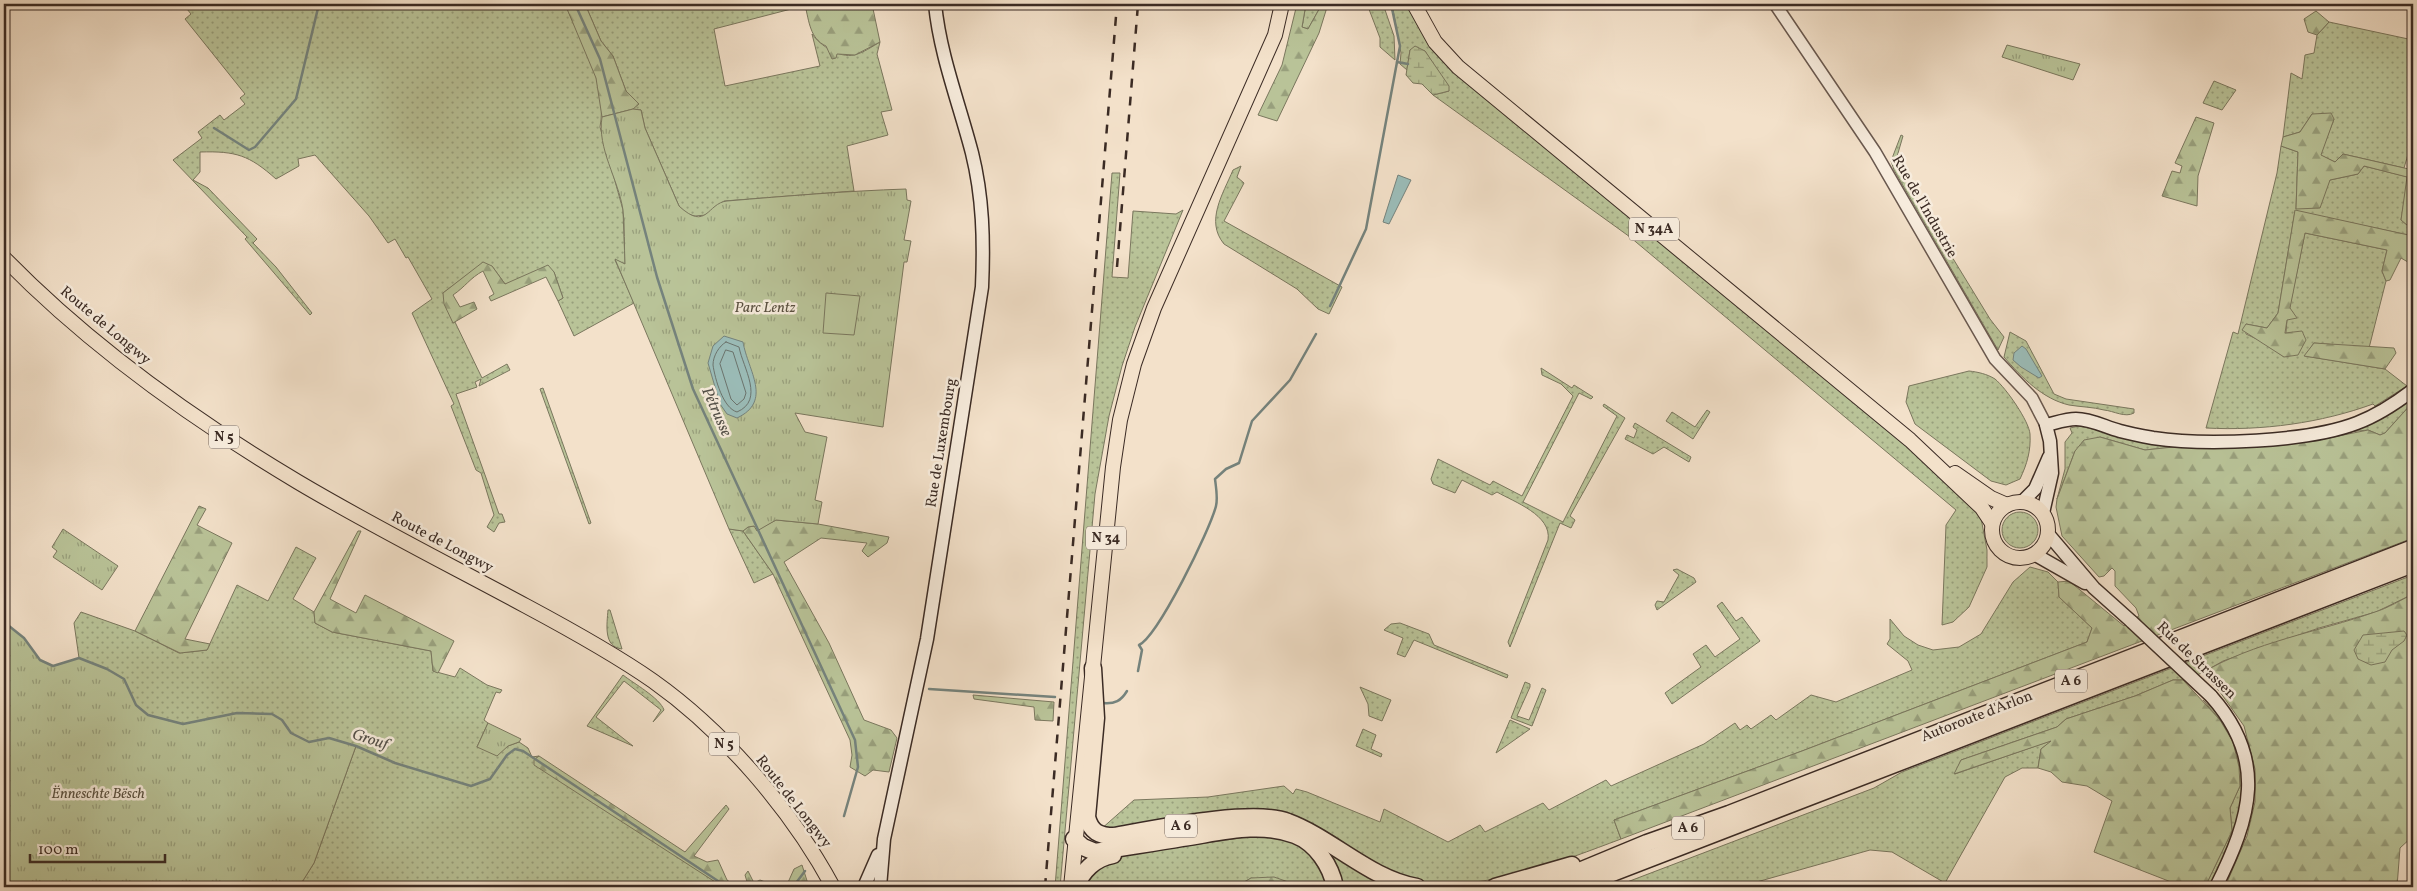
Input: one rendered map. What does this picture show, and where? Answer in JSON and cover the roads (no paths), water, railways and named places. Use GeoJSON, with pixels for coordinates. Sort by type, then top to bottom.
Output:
{"type":"FeatureCollection","features":[{"type":"Feature","properties":{"kind":"highway","name":"Autoroute d'Arlon"},"geometry":{"type":"LineString","coordinates":[[1541,887],[1647,843],[1729,814],[2413,548]]}},
{"type":"Feature","properties":{"kind":"highway","name":"Autoroute d'Arlon"},"geometry":{"type":"LineString","coordinates":[[1576,887],[2413,564]]}},
{"type":"Feature","properties":{"kind":"highway","name":"A 6"},"geometry":{"type":"LineString","coordinates":[[1093,668],[1096,718],[1087,817],[1094,831],[1103,836],[1114,836],[1258,817],[1287,821],[1315,834],[1380,874],[1404,885],[1417,887]]}},
{"type":"Feature","properties":{"kind":"highway","name":"A 6"},"geometry":{"type":"LineString","coordinates":[[1074,839],[1114,841],[1232,824],[1258,817]]}},
{"type":"Feature","properties":{"kind":"highway","name":"A 6"},"geometry":{"type":"LineString","coordinates":[[1074,839],[1083,847],[1095,852],[1248,829],[1269,830],[1295,835],[1309,843],[1325,860],[1333,877],[1335,887]]}},
{"type":"Feature","properties":{"kind":"highway","name":"A 6"},"geometry":{"type":"LineString","coordinates":[[1076,887],[1081,875],[1091,864],[1108,856],[1184,842],[1200,836]]}},
{"type":"Feature","properties":{"kind":"highway","name":"A 6"},"geometry":{"type":"LineString","coordinates":[[1495,887],[1647,843]]}},
{"type":"Feature","properties":{"kind":"highway","name":"A 6"},"geometry":{"type":"LineString","coordinates":[[1594,887],[1614,873]]}},
{"type":"Feature","properties":{"kind":"main road","name":"Rue de Luxembourg"},"geometry":{"type":"LineString","coordinates":[[880,887],[884,839],[927,639],[982,286],[984,242],[980,193],[972,153],[940,39],[935,4]]}},
{"type":"Feature","properties":{"kind":"main road","name":"N 34"},"geometry":{"type":"LineString","coordinates":[[1071,887],[1074,839],[1113,468],[1120,420],[1134,364],[1177,254],[1275,35],[1282,4]]}},
{"type":"Feature","properties":{"kind":"main road","name":"N 34A"},"geometry":{"type":"LineString","coordinates":[[1414,4],[1435,42],[1458,67],[1910,440],[1982,508],[1992,523]]}},
{"type":"Feature","properties":{"kind":"main road","name":"Route de Longwy"},"geometry":{"type":"LineString","coordinates":[[4,258],[90,337],[140,377],[220,434],[315,492],[594,644],[654,682],[708,728],[757,779],[804,838],[834,886]]}},
{"type":"Feature","properties":{"kind":"main road"},"geometry":{"type":"LineString","coordinates":[[2043,513],[2052,473],[2046,425],[2075,419],[2156,438],[2191,440],[2272,439],[2313,434],[2356,423],[2388,408],[2413,390]]}},
{"type":"Feature","properties":{"kind":"main road","name":"N 34A"},"geometry":{"type":"LineString","coordinates":[[1910,440],[1991,498],[2008,504]]}},
{"type":"Feature","properties":{"kind":"main road"},"geometry":{"type":"LineString","coordinates":[[2022,502],[2035,489],[2050,455]]}},
{"type":"Feature","properties":{"kind":"main road"},"geometry":{"type":"LineString","coordinates":[[2022,502],[2030,504],[2043,513],[2047,520],[2049,535],[2041,550],[2020,559],[2001,551],[1993,538],[1992,523],[2001,509],[2008,504],[2022,502]]}},
{"type":"Feature","properties":{"kind":"main road","name":"Rue de Strassen"},"geometry":{"type":"LineString","coordinates":[[2049,535],[2094,588],[2211,696],[2226,713],[2238,732],[2245,752],[2249,787],[2240,833],[2216,887]]}},
{"type":"Feature","properties":{"kind":"main road","name":"Rue de Strassen"},"geometry":{"type":"LineString","coordinates":[[2034,554],[2094,588]]}},
{"type":"Feature","properties":{"kind":"main road"},"geometry":{"type":"LineString","coordinates":[[864,887],[884,839]]}},
{"type":"Feature","properties":{"kind":"main road"},"geometry":{"type":"LineString","coordinates":[[872,887],[884,839]]}},
{"type":"Feature","properties":{"kind":"street","name":"Rue de l'Industrie"},"geometry":{"type":"LineString","coordinates":[[1775,4],[1875,152],[1995,359],[2032,398],[2046,425]]}},
{"type":"Feature","properties":{"kind":"water"},"geometry":{"type":"Polygon","coordinates":[[[1398,175],[1411,180],[1389,224],[1383,222],[1398,175]]]}},
{"type":"Feature","properties":{"kind":"water"},"geometry":{"type":"Polygon","coordinates":[[[724,336],[743,342],[755,384],[756,394],[754,403],[748,411],[737,418],[727,414],[720,404],[708,363],[713,346],[724,336]]]}},
{"type":"Feature","properties":{"kind":"water"},"geometry":{"type":"Polygon","coordinates":[[[2022,346],[2026,349],[2042,376],[2039,378],[2013,360],[2014,353],[2022,346]]]}},
{"type":"Feature","properties":{"kind":"waterway"},"geometry":{"type":"LineString","coordinates":[[214,128],[249,150],[255,147],[296,99],[319,4]]}},
{"type":"Feature","properties":{"kind":"waterway","name":"Pétrusse"},"geometry":{"type":"LineString","coordinates":[[575,4],[600,59],[657,277],[693,389],[855,740],[858,767],[844,816]]}},
{"type":"Feature","properties":{"kind":"waterway"},"geometry":{"type":"LineString","coordinates":[[1330,306],[1366,229],[1400,46],[1391,4]]}},
{"type":"Feature","properties":{"kind":"waterway"},"geometry":{"type":"LineString","coordinates":[[1397,62],[1408,64]]}},
{"type":"Feature","properties":{"kind":"waterway"},"geometry":{"type":"LineString","coordinates":[[1138,671],[1142,650],[1139,645],[1148,637],[1170,603],[1194,558],[1212,518],[1217,503],[1215,479],[1226,469],[1239,463],[1252,421],[1290,380],[1316,334]]}},
{"type":"Feature","properties":{"kind":"waterway","name":"Grouf"},"geometry":{"type":"LineString","coordinates":[[4,622],[24,638],[40,660],[53,666],[79,658],[107,669],[124,679],[136,705],[148,715],[183,724],[237,713],[272,714],[282,720],[291,733],[309,742],[329,738],[356,746],[395,763],[471,786],[490,779],[507,755],[515,749],[523,751],[727,887]]}},
{"type":"Feature","properties":{"kind":"waterway"},"geometry":{"type":"LineString","coordinates":[[929,689],[1055,697]]}},
{"type":"Feature","properties":{"kind":"waterway"},"geometry":{"type":"LineString","coordinates":[[1103,703],[1117,701],[1127,691]]}},
{"type":"Feature","properties":{"kind":"waterway","name":"Pétrusse"},"geometry":{"type":"LineString","coordinates":[[793,887],[805,871]]}},
{"type":"Feature","properties":{"kind":"railway"},"geometry":{"type":"LineString","coordinates":[[1045,887],[1117,4]]}},
{"type":"Feature","properties":{"kind":"railway"},"geometry":{"type":"LineString","coordinates":[[1117,267],[1138,4]]}},
{"type":"Feature","properties":{"kind":"park label","name":"Parc Lentz"},"geometry":{"type":"Point","coordinates":[765,308]}},
{"type":"Feature","properties":{"kind":"park label","name":"Ënneschte Bësch"},"geometry":{"type":"Point","coordinates":[98,794]}}]}
